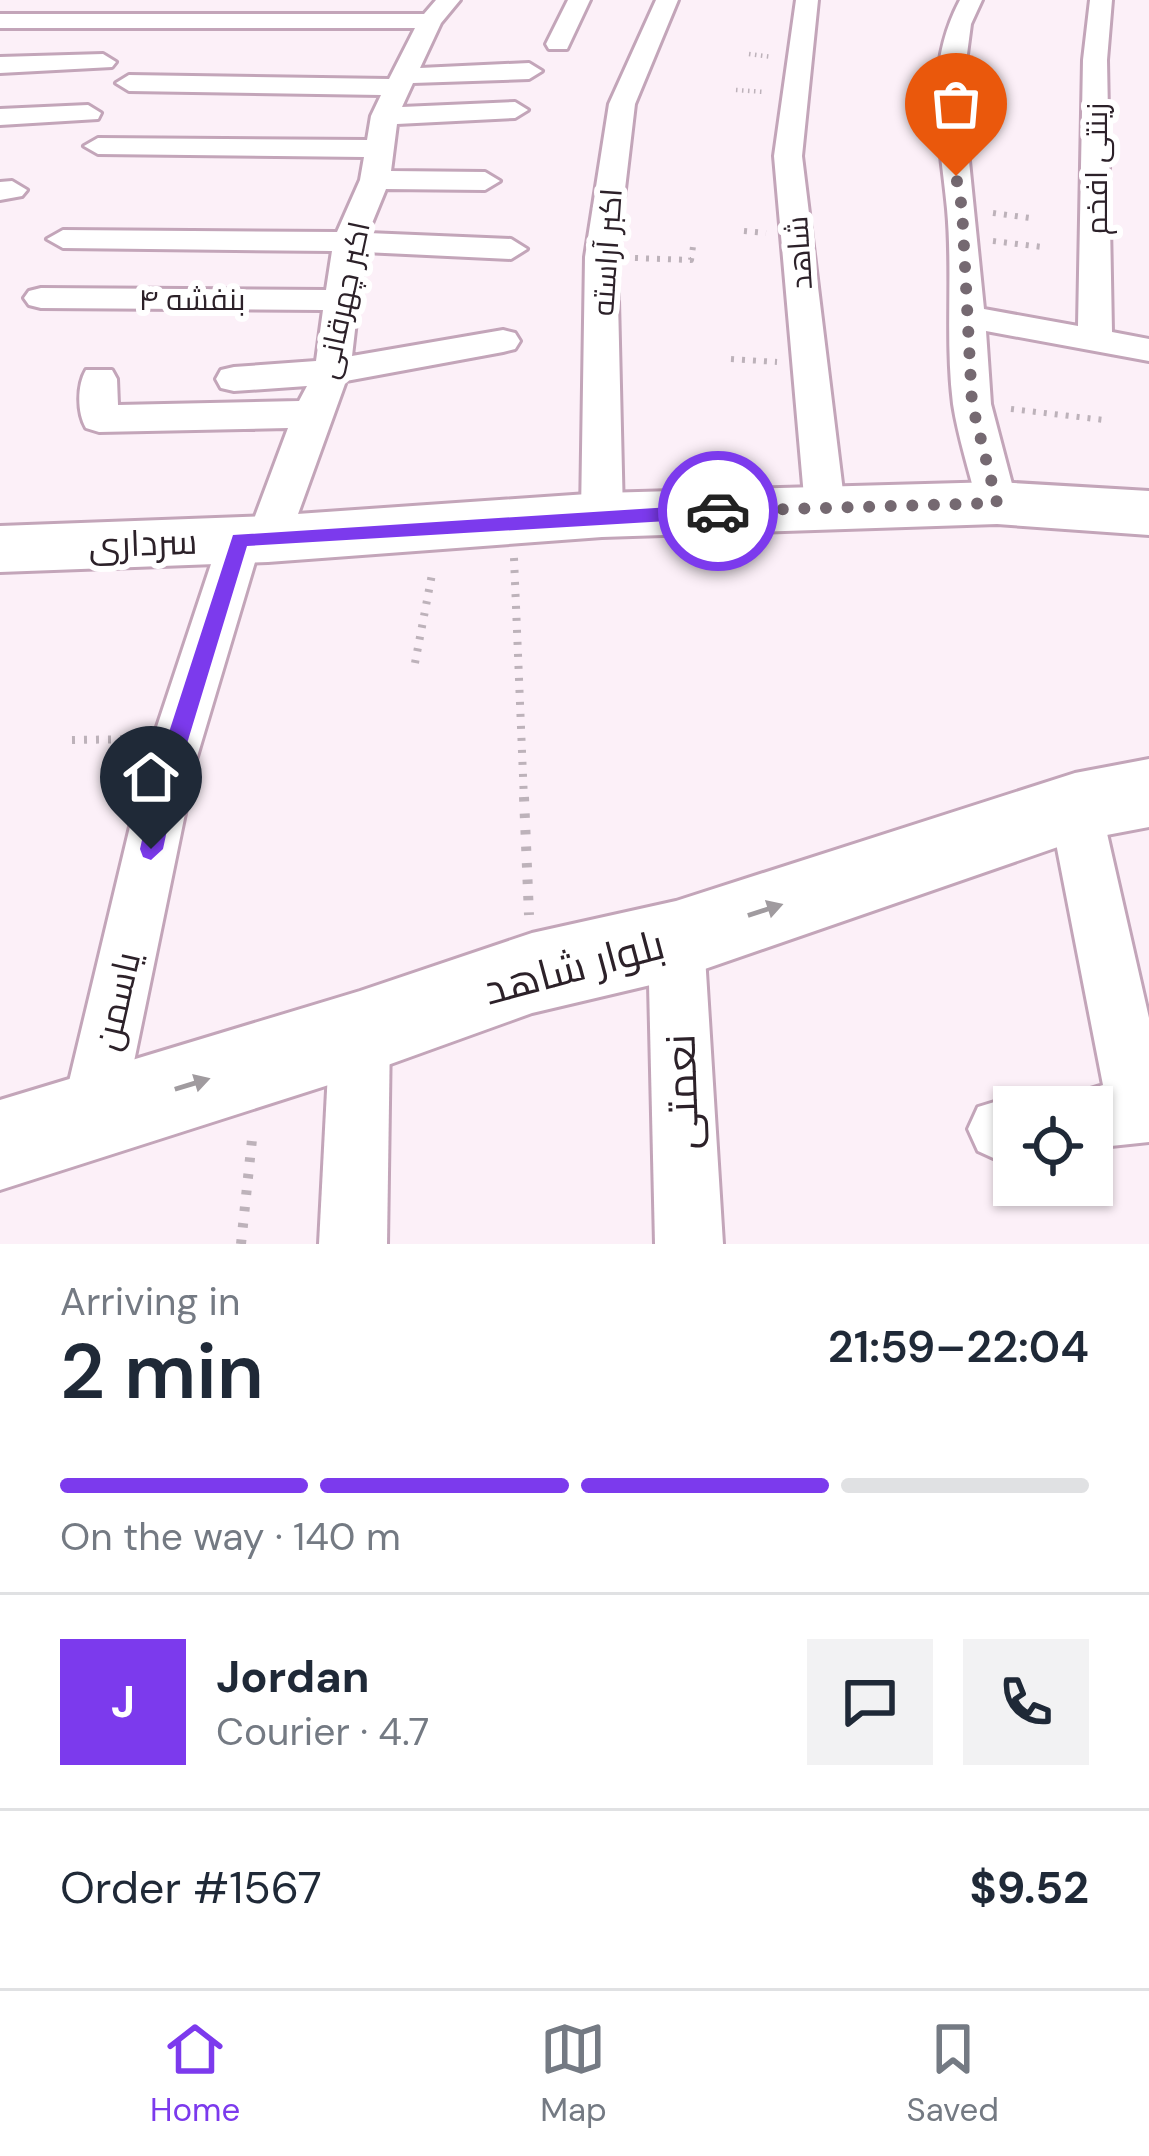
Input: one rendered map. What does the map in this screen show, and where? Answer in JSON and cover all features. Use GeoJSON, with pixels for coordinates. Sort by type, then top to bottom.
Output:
{"type":"FeatureCollection","features":[{"type":"Feature","properties":{"kind":"main road","name":"سرداری"},"geometry":{"type":"LineString","coordinates":[[0,549],[254,539],[602,515],[825,508],[997,503],[1149,513]]}},
{"type":"Feature","properties":{"kind":"main road","name":"بلوار شاهد"},"geometry":{"type":"LineString","coordinates":[[0,1144],[361,1033],[532,973],[676,940],[1112,800]]}},
{"type":"Feature","properties":{"kind":"street"},"geometry":{"type":"LineString","coordinates":[[558,44],[579,0]]}},
{"type":"Feature","properties":{"kind":"street","name":"اکبر آراسته"},"geometry":{"type":"LineString","coordinates":[[602,515],[602,257],[622,104],[668,0]]}},
{"type":"Feature","properties":{"kind":"street","name":"شاهد"},"geometry":{"type":"LineString","coordinates":[[808,0],[788,156],[825,508]]}},
{"type":"Feature","properties":{"kind":"street"},"geometry":{"type":"LineString","coordinates":[[971,0],[959,24],[949,92],[950,143],[962,208],[972,404],[997,503]]}},
{"type":"Feature","properties":{"kind":"street","name":"زینتی افخم"},"geometry":{"type":"LineString","coordinates":[[1096,339],[1095,60],[1101,0]]}},
{"type":"Feature","properties":{"kind":"street"},"geometry":{"type":"LineString","coordinates":[[0,21],[243,10],[440,11]]}},
{"type":"Feature","properties":{"kind":"street","name":"اکبر چهرقانی"},"geometry":{"type":"LineString","coordinates":[[254,539],[332,372],[349,242],[387,122],[440,11]]}},
{"type":"Feature","properties":{"kind":"street"},"geometry":{"type":"LineString","coordinates":[[0,65],[103,62]]}},
{"type":"Feature","properties":{"kind":"street"},"geometry":{"type":"LineString","coordinates":[[387,122],[529,71]]}},
{"type":"Feature","properties":{"kind":"street"},"geometry":{"type":"LineString","coordinates":[[129,83],[387,122],[485,181]]}},
{"type":"Feature","properties":{"kind":"street"},"geometry":{"type":"LineString","coordinates":[[98,146],[515,110]]}},
{"type":"Feature","properties":{"kind":"street"},"geometry":{"type":"LineString","coordinates":[[0,118],[88,113]]}},
{"type":"Feature","properties":{"kind":"street"},"geometry":{"type":"LineString","coordinates":[[63,239],[511,249]]}},
{"type":"Feature","properties":{"kind":"street","name":"بنفشه ۴"},"geometry":{"type":"LineString","coordinates":[[41,298],[344,300]]}},
{"type":"Feature","properties":{"kind":"street"},"geometry":{"type":"LineString","coordinates":[[969,317],[1149,350]]}},
{"type":"Feature","properties":{"kind":"street"},"geometry":{"type":"LineString","coordinates":[[234,380],[332,372],[503,341]]}},
{"type":"Feature","properties":{"kind":"street"},"geometry":{"type":"LineString","coordinates":[[99,379],[99,419],[312,414]]}},
{"type":"Feature","properties":{"kind":"street","name":"یاسمن"},"geometry":{"type":"LineString","coordinates":[[92,1115],[178,738],[254,539]]}},
{"type":"Feature","properties":{"kind":"street"},"geometry":{"type":"LineString","coordinates":[[1112,800],[1127,1113]]}},
{"type":"Feature","properties":{"kind":"street","name":"نعمتی"},"geometry":{"type":"LineString","coordinates":[[676,940],[689,1244]]}},
{"type":"Feature","properties":{"kind":"street"},"geometry":{"type":"LineString","coordinates":[[353,1244],[361,1033]]}},
{"type":"Feature","properties":{"kind":"path"},"geometry":{"type":"LineString","coordinates":[[602,257],[691,260],[694,240]]}},
{"type":"Feature","properties":{"kind":"path"},"geometry":{"type":"LineString","coordinates":[[972,404],[1105,420]]}},
{"type":"Feature","properties":{"kind":"path"},"geometry":{"type":"LineString","coordinates":[[512,521],[532,973]]}},
{"type":"Feature","properties":{"kind":"path"},"geometry":{"type":"LineString","coordinates":[[415,663],[442,526]]}},
{"type":"Feature","properties":{"kind":"path"},"geometry":{"type":"LineString","coordinates":[[72,740],[178,738]]}},
{"type":"Feature","properties":{"kind":"path"},"geometry":{"type":"LineString","coordinates":[[241,1244],[261,1063]]}},
{"type":"Feature","properties":{"kind":"way so far"},"geometry":{"type":"LineString","coordinates":[[718,511],[997,503],[972,404],[962,208],[956,176]]}},
{"type":"Feature","properties":{"kind":"route"},"geometry":{"type":"LineString","coordinates":[[151,849],[171,760],[240,540],[718,511]]}}]}
